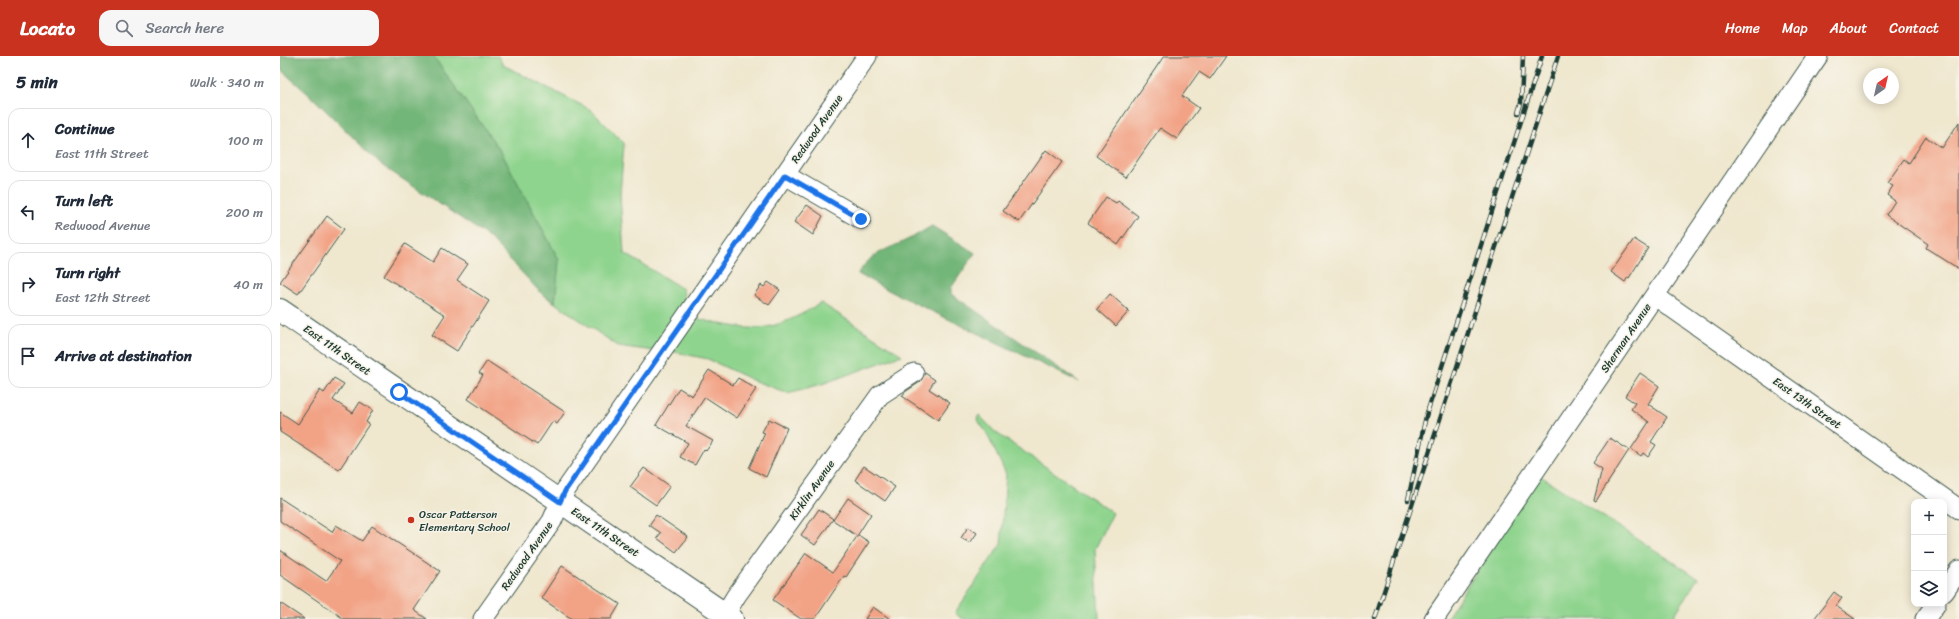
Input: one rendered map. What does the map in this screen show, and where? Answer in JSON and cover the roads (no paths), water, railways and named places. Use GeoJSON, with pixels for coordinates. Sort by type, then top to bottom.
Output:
{"type":"FeatureCollection","features":[{"type":"Feature","properties":{"kind":"main road","name":"East 11th Street"},"geometry":{"type":"LineString","coordinates":[[280,310],[726,617]]}},
{"type":"Feature","properties":{"kind":"street","name":"Redwood Avenue"},"geometry":{"type":"LineString","coordinates":[[483,619],[552,521],[565,491],[867,56]]}},
{"type":"Feature","properties":{"kind":"street","name":"Sherman Avenue"},"geometry":{"type":"LineString","coordinates":[[1434,619],[1818,56]]}},
{"type":"Feature","properties":{"kind":"street"},"geometry":{"type":"LineString","coordinates":[[785,175],[861,219]]}},
{"type":"Feature","properties":{"kind":"street","name":"East 13th Street"},"geometry":{"type":"LineString","coordinates":[[1655,296],[1959,509]]}},
{"type":"Feature","properties":{"kind":"street","name":"Kirklin Avenue"},"geometry":{"type":"LineString","coordinates":[[726,617],[736,596],[880,395],[914,373]]}},
{"type":"Feature","properties":{"kind":"street"},"geometry":{"type":"LineString","coordinates":[[1947,588],[1959,570]]}},
{"type":"Feature","properties":{"kind":"street"},"geometry":{"type":"LineString","coordinates":[[1925,619],[1934,607]]}},
{"type":"Feature","properties":{"kind":"railway"},"geometry":{"type":"LineString","coordinates":[[1518,113],[1521,103],[1523,56]]}},
{"type":"Feature","properties":{"kind":"railway"},"geometry":{"type":"LineString","coordinates":[[1408,500],[1426,416],[1542,56]]}},
{"type":"Feature","properties":{"kind":"railway"},"geometry":{"type":"LineString","coordinates":[[1375,619],[1558,56]]}},
{"type":"Feature","properties":{"kind":"place","name":"Oscar Patterson Elementary School"},"geometry":{"type":"Point","coordinates":[411,520]}}]}
